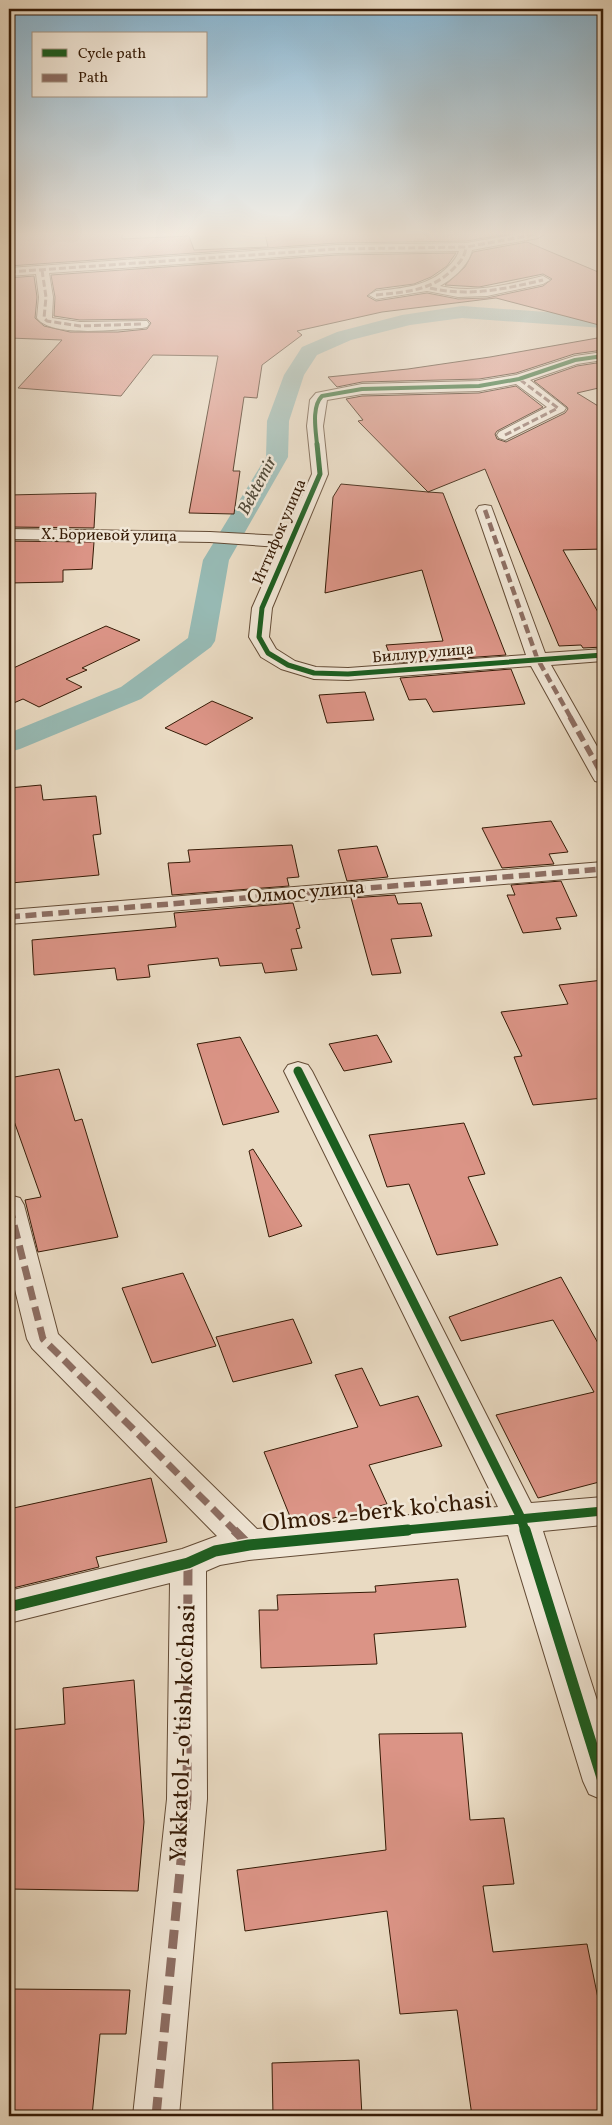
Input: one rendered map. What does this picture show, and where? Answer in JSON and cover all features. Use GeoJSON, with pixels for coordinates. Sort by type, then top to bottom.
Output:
{"type":"FeatureCollection","features":[{"type":"Feature","properties":{"kind":"street","name":"Иттифок улица"},"geometry":{"type":"LineString","coordinates":[[259,637],[262,608],[320,474],[315,426],[318,400],[322,396],[362,389],[479,386],[519,379],[575,360],[603,356]]}},
{"type":"Feature","properties":{"kind":"street"},"geometry":{"type":"LineString","coordinates":[[505,435],[558,408],[519,379]]}},
{"type":"Feature","properties":{"kind":"street"},"geometry":{"type":"LineString","coordinates":[[485,510],[537,658],[603,776]]}},
{"type":"Feature","properties":{"kind":"street","name":"Х. Бориевой улица"},"geometry":{"type":"LineString","coordinates":[[9,534],[210,537],[290,542]]}},
{"type":"Feature","properties":{"kind":"street","name":"Биллур улица"},"geometry":{"type":"LineString","coordinates":[[259,637],[268,653],[288,665],[314,673],[348,674],[537,658],[603,655]]}},
{"type":"Feature","properties":{"kind":"street","name":"Олмос улица"},"geometry":{"type":"LineString","coordinates":[[9,918],[603,869]]}},
{"type":"Feature","properties":{"kind":"street"},"geometry":{"type":"LineString","coordinates":[[298,1071],[521,1518],[603,1780]]}},
{"type":"Feature","properties":{"kind":"street"},"geometry":{"type":"LineString","coordinates":[[9,1205],[43,1339],[249,1545]]}},
{"type":"Feature","properties":{"kind":"street","name":"Olmos 2-berk ko'chasi"},"geometry":{"type":"LineString","coordinates":[[188,1563],[215,1551],[249,1545],[603,1511]]}},
{"type":"Feature","properties":{"kind":"street"},"geometry":{"type":"LineString","coordinates":[[9,1607],[188,1563]]}},
{"type":"Feature","properties":{"kind":"street","name":"Yakkatol 1-o'tish ko'chasi"},"geometry":{"type":"LineString","coordinates":[[156,2116],[187,1799],[188,1563]]}},
{"type":"Feature","properties":{"kind":"building"},"geometry":{"type":"Polygon","coordinates":[[[9,333],[300,333],[302,335],[262,365],[257,398],[244,397],[233,471],[240,471],[234,514],[189,513],[218,356],[153,355],[121,396],[18,388],[62,340],[9,338],[9,333]]]}},
{"type":"Feature","properties":{"kind":"building"},"geometry":{"type":"Polygon","coordinates":[[[603,337],[603,350],[574,354],[516,373],[479,379],[362,382],[337,387],[328,377],[408,369],[603,337]]]}},
{"type":"Feature","properties":{"kind":"building"},"geometry":{"type":"Polygon","coordinates":[[[603,362],[603,387],[577,393],[603,409],[603,549],[563,550],[603,621],[603,647],[559,646],[485,469],[428,492],[358,421],[363,420],[346,399],[362,396],[479,393],[516,386],[543,407],[497,431],[495,434],[497,439],[506,442],[565,413],[568,409],[534,381],[577,366],[603,362]]]}},
{"type":"Feature","properties":{"kind":"building"},"geometry":{"type":"Polygon","coordinates":[[[341,484],[443,493],[506,655],[393,663],[386,645],[443,641],[422,570],[325,593],[333,497],[341,484]]]}},
{"type":"Feature","properties":{"kind":"building"},"geometry":{"type":"Polygon","coordinates":[[[96,493],[94,528],[9,527],[9,495],[96,493]]]}},
{"type":"Feature","properties":{"kind":"building"},"geometry":{"type":"Polygon","coordinates":[[[9,541],[94,542],[92,569],[63,570],[63,582],[9,583],[9,541]]]}},
{"type":"Feature","properties":{"kind":"building"},"geometry":{"type":"Polygon","coordinates":[[[106,626],[140,640],[82,668],[87,670],[66,679],[82,687],[39,707],[23,699],[9,705],[9,670],[106,626]]]}},
{"type":"Feature","properties":{"kind":"building"},"geometry":{"type":"Polygon","coordinates":[[[511,669],[525,704],[433,712],[426,699],[409,700],[400,678],[511,669]]]}},
{"type":"Feature","properties":{"kind":"building"},"geometry":{"type":"Polygon","coordinates":[[[365,692],[374,720],[327,723],[319,695],[365,692]]]}},
{"type":"Feature","properties":{"kind":"building"},"geometry":{"type":"Polygon","coordinates":[[[212,701],[253,718],[206,745],[165,728],[212,701]]]}},
{"type":"Feature","properties":{"kind":"building"},"geometry":{"type":"Polygon","coordinates":[[[41,785],[43,800],[96,796],[101,834],[93,835],[99,875],[11,883],[9,788],[41,785]]]}},
{"type":"Feature","properties":{"kind":"building"},"geometry":{"type":"Polygon","coordinates":[[[551,821],[568,852],[549,854],[554,864],[502,868],[482,828],[551,821]]]}},
{"type":"Feature","properties":{"kind":"building"},"geometry":{"type":"Polygon","coordinates":[[[292,845],[299,877],[287,878],[289,886],[172,895],[168,863],[190,862],[188,850],[292,845]]]}},
{"type":"Feature","properties":{"kind":"building"},"geometry":{"type":"Polygon","coordinates":[[[377,846],[388,877],[347,881],[338,850],[377,846]]]}},
{"type":"Feature","properties":{"kind":"building"},"geometry":{"type":"Polygon","coordinates":[[[561,881],[577,916],[556,918],[561,929],[523,933],[507,895],[515,895],[511,885],[561,881]]]}},
{"type":"Feature","properties":{"kind":"building"},"geometry":{"type":"Polygon","coordinates":[[[395,895],[398,904],[421,903],[432,936],[391,939],[401,973],[372,975],[351,898],[395,895]]]}},
{"type":"Feature","properties":{"kind":"building"},"geometry":{"type":"Polygon","coordinates":[[[293,903],[300,928],[296,929],[302,948],[291,949],[297,970],[265,973],[262,963],[220,966],[218,958],[148,965],[150,977],[117,980],[115,968],[34,975],[32,940],[176,927],[174,913],[293,903]]]}},
{"type":"Feature","properties":{"kind":"building"},"geometry":{"type":"Polygon","coordinates":[[[603,980],[603,1098],[533,1105],[514,1057],[522,1056],[501,1012],[568,1004],[559,985],[603,980]]]}},
{"type":"Feature","properties":{"kind":"building"},"geometry":{"type":"Polygon","coordinates":[[[377,1035],[392,1062],[344,1071],[329,1044],[377,1035]]]}},
{"type":"Feature","properties":{"kind":"building"},"geometry":{"type":"Polygon","coordinates":[[[240,1037],[279,1112],[223,1125],[197,1044],[240,1037]]]}},
{"type":"Feature","properties":{"kind":"building"},"geometry":{"type":"Polygon","coordinates":[[[59,1069],[75,1121],[82,1119],[118,1237],[38,1252],[25,1200],[41,1197],[9,1107],[9,1078],[59,1069]]]}},
{"type":"Feature","properties":{"kind":"building"},"geometry":{"type":"Polygon","coordinates":[[[464,1123],[485,1174],[468,1177],[498,1245],[437,1255],[409,1184],[387,1187],[369,1135],[464,1123]]]}},
{"type":"Feature","properties":{"kind":"building"},"geometry":{"type":"Polygon","coordinates":[[[253,1149],[302,1226],[269,1237],[249,1151],[253,1149]]]}},
{"type":"Feature","properties":{"kind":"building"},"geometry":{"type":"Polygon","coordinates":[[[183,1273],[216,1346],[152,1363],[122,1288],[183,1273]]]}},
{"type":"Feature","properties":{"kind":"building"},"geometry":{"type":"Polygon","coordinates":[[[561,1277],[603,1352],[603,1481],[538,1498],[496,1415],[594,1392],[553,1320],[461,1341],[449,1317],[561,1277]]]}},
{"type":"Feature","properties":{"kind":"building"},"geometry":{"type":"Polygon","coordinates":[[[293,1319],[312,1363],[233,1382],[216,1337],[293,1319]]]}},
{"type":"Feature","properties":{"kind":"building"},"geometry":{"type":"Polygon","coordinates":[[[362,1368],[380,1406],[418,1396],[442,1446],[369,1465],[387,1504],[322,1521],[293,1524],[264,1452],[358,1427],[335,1375],[362,1368]]]}},
{"type":"Feature","properties":{"kind":"building"},"geometry":{"type":"Polygon","coordinates":[[[151,1478],[167,1542],[96,1557],[99,1567],[9,1589],[9,1509],[151,1478]]]}},
{"type":"Feature","properties":{"kind":"building"},"geometry":{"type":"Polygon","coordinates":[[[458,1579],[466,1627],[374,1634],[377,1664],[261,1668],[259,1610],[278,1610],[277,1595],[376,1592],[375,1586],[458,1579]]]}},
{"type":"Feature","properties":{"kind":"building"},"geometry":{"type":"Polygon","coordinates":[[[134,1680],[144,1822],[138,1891],[9,1889],[9,1730],[65,1724],[63,1688],[134,1680]]]}},
{"type":"Feature","properties":{"kind":"building"},"geometry":{"type":"Polygon","coordinates":[[[462,1733],[470,1820],[504,1818],[514,1884],[483,1886],[493,1952],[587,1944],[603,2023],[603,2116],[472,2116],[457,2010],[400,2014],[387,1911],[245,1931],[237,1870],[386,1850],[379,1734],[462,1733]]]}},
{"type":"Feature","properties":{"kind":"building"},"geometry":{"type":"Polygon","coordinates":[[[9,1989],[130,1990],[126,2034],[100,2034],[92,2116],[9,2116],[9,1989]]]}},
{"type":"Feature","properties":{"kind":"building"},"geometry":{"type":"Polygon","coordinates":[[[359,2060],[362,2116],[273,2116],[272,2063],[359,2060]]]}},
{"type":"Feature","properties":{"kind":"waterway","name":"Bektemir"},"geometry":{"type":"LineString","coordinates":[[9,743],[131,693],[201,641],[216,560],[277,457],[278,421],[294,375],[309,351],[355,333]]}},
{"type":"Feature","properties":{"kind":"marked path"},"geometry":{"type":"LineString","coordinates":[[505,435],[558,408],[519,379]]}},
{"type":"Feature","properties":{"kind":"marked path"},"geometry":{"type":"LineString","coordinates":[[485,510],[537,658],[603,776]]}},
{"type":"Feature","properties":{"kind":"marked path"},"geometry":{"type":"LineString","coordinates":[[9,917],[603,869]]}},
{"type":"Feature","properties":{"kind":"marked path"},"geometry":{"type":"LineString","coordinates":[[9,1205],[43,1339],[249,1545]]}},
{"type":"Feature","properties":{"kind":"marked path"},"geometry":{"type":"LineString","coordinates":[[156,2116],[187,1799],[188,1563],[190,1562]]}},
{"type":"Feature","properties":{"kind":"cycle path"},"geometry":{"type":"LineString","coordinates":[[603,356],[575,360],[519,379],[479,386],[362,389],[322,396],[318,400],[315,426],[320,474],[262,608],[259,637],[268,653],[288,665],[314,673],[348,674],[603,655]]}},
{"type":"Feature","properties":{"kind":"cycle path"},"geometry":{"type":"LineString","coordinates":[[298,1071],[521,1518],[603,1781]]}},
{"type":"Feature","properties":{"kind":"cycle path"},"geometry":{"type":"LineString","coordinates":[[9,1607],[188,1563],[215,1551],[249,1545],[603,1511]]}}]}
